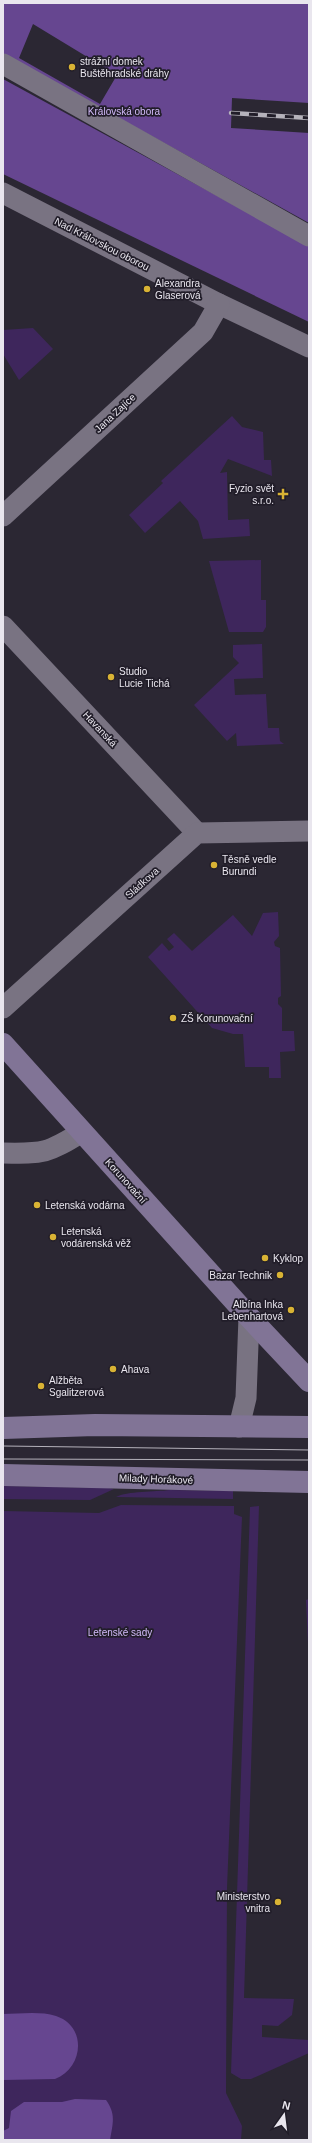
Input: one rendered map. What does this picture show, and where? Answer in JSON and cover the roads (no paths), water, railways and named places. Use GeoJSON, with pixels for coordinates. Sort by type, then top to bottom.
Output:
{"type":"FeatureCollection","features":[{"type":"Feature","properties":{"kind":"main road","name":"Korunovační"},"geometry":{"type":"LineString","coordinates":[[3,1044],[249,1317],[309,1381]]}},
{"type":"Feature","properties":{"kind":"main road"},"geometry":{"type":"LineString","coordinates":[[3,1428],[95,1425],[309,1427]]}},
{"type":"Feature","properties":{"kind":"main road","name":"Milady Horákové"},"geometry":{"type":"LineString","coordinates":[[3,1475],[309,1482]]}},
{"type":"Feature","properties":{"kind":"street"},"geometry":{"type":"LineString","coordinates":[[6,66],[309,236]]}},
{"type":"Feature","properties":{"kind":"street","name":"Nad Královskou oborou"},"geometry":{"type":"LineString","coordinates":[[3,193],[219,304],[309,347]]}},
{"type":"Feature","properties":{"kind":"street","name":"Jana Zajíce"},"geometry":{"type":"LineString","coordinates":[[3,516],[203,332],[219,304]]}},
{"type":"Feature","properties":{"kind":"street","name":"Havanská"},"geometry":{"type":"LineString","coordinates":[[3,626],[197,833]]}},
{"type":"Feature","properties":{"kind":"street"},"geometry":{"type":"LineString","coordinates":[[197,833],[309,831]]}},
{"type":"Feature","properties":{"kind":"street","name":"Sládkova"},"geometry":{"type":"LineString","coordinates":[[3,1008],[197,833]]}},
{"type":"Feature","properties":{"kind":"street"},"geometry":{"type":"LineString","coordinates":[[3,1153],[44,1153],[52,1150],[82,1132]]}},
{"type":"Feature","properties":{"kind":"street"},"geometry":{"type":"LineString","coordinates":[[239,1427],[246,1398],[249,1317]]}},
{"type":"Feature","properties":{"kind":"tram line"},"geometry":{"type":"LineString","coordinates":[[3,1446],[309,1450]]}},
{"type":"Feature","properties":{"kind":"tram line"},"geometry":{"type":"LineString","coordinates":[[3,1459],[309,1460]]}},
{"type":"Feature","properties":{"kind":"railway"},"geometry":{"type":"LineString","coordinates":[[231,113],[309,118]]}},
{"type":"Feature","properties":{"kind":"place","name":"strážní domek Buštěhradské dráhy"},"geometry":{"type":"Point","coordinates":[72,67]}},
{"type":"Feature","properties":{"kind":"place","name":"Alexandra Glaserová"},"geometry":{"type":"Point","coordinates":[147,289]}},
{"type":"Feature","properties":{"kind":"place","name":"Fyzio svět s.r.o."},"geometry":{"type":"Point","coordinates":[283,494]}},
{"type":"Feature","properties":{"kind":"place","name":"Studio Lucie Tichá"},"geometry":{"type":"Point","coordinates":[111,677]}},
{"type":"Feature","properties":{"kind":"place","name":"Těsně vedle Burundi"},"geometry":{"type":"Point","coordinates":[214,865]}},
{"type":"Feature","properties":{"kind":"place","name":"ZŠ Korunovační"},"geometry":{"type":"Point","coordinates":[173,1018]}},
{"type":"Feature","properties":{"kind":"place","name":"Letenská vodárna"},"geometry":{"type":"Point","coordinates":[37,1205]}},
{"type":"Feature","properties":{"kind":"place","name":"Letenská vodárenská věž"},"geometry":{"type":"Point","coordinates":[53,1237]}},
{"type":"Feature","properties":{"kind":"place","name":"Kyklop"},"geometry":{"type":"Point","coordinates":[265,1258]}},
{"type":"Feature","properties":{"kind":"place","name":"Bazar Technik"},"geometry":{"type":"Point","coordinates":[280,1275]}},
{"type":"Feature","properties":{"kind":"place","name":"Albína Inka Lebenhartová"},"geometry":{"type":"Point","coordinates":[291,1310]}},
{"type":"Feature","properties":{"kind":"place","name":"Ahava"},"geometry":{"type":"Point","coordinates":[113,1369]}},
{"type":"Feature","properties":{"kind":"place","name":"Alžběta Sgalitzerová"},"geometry":{"type":"Point","coordinates":[41,1386]}},
{"type":"Feature","properties":{"kind":"place","name":"Ministerstvo vnitra"},"geometry":{"type":"Point","coordinates":[278,1902]}},
{"type":"Feature","properties":{"kind":"park label","name":"Královská obora"},"geometry":{"type":"Point","coordinates":[124,111]}},
{"type":"Feature","properties":{"kind":"park label","name":"Letenské sady"},"geometry":{"type":"Point","coordinates":[120,1632]}}]}
